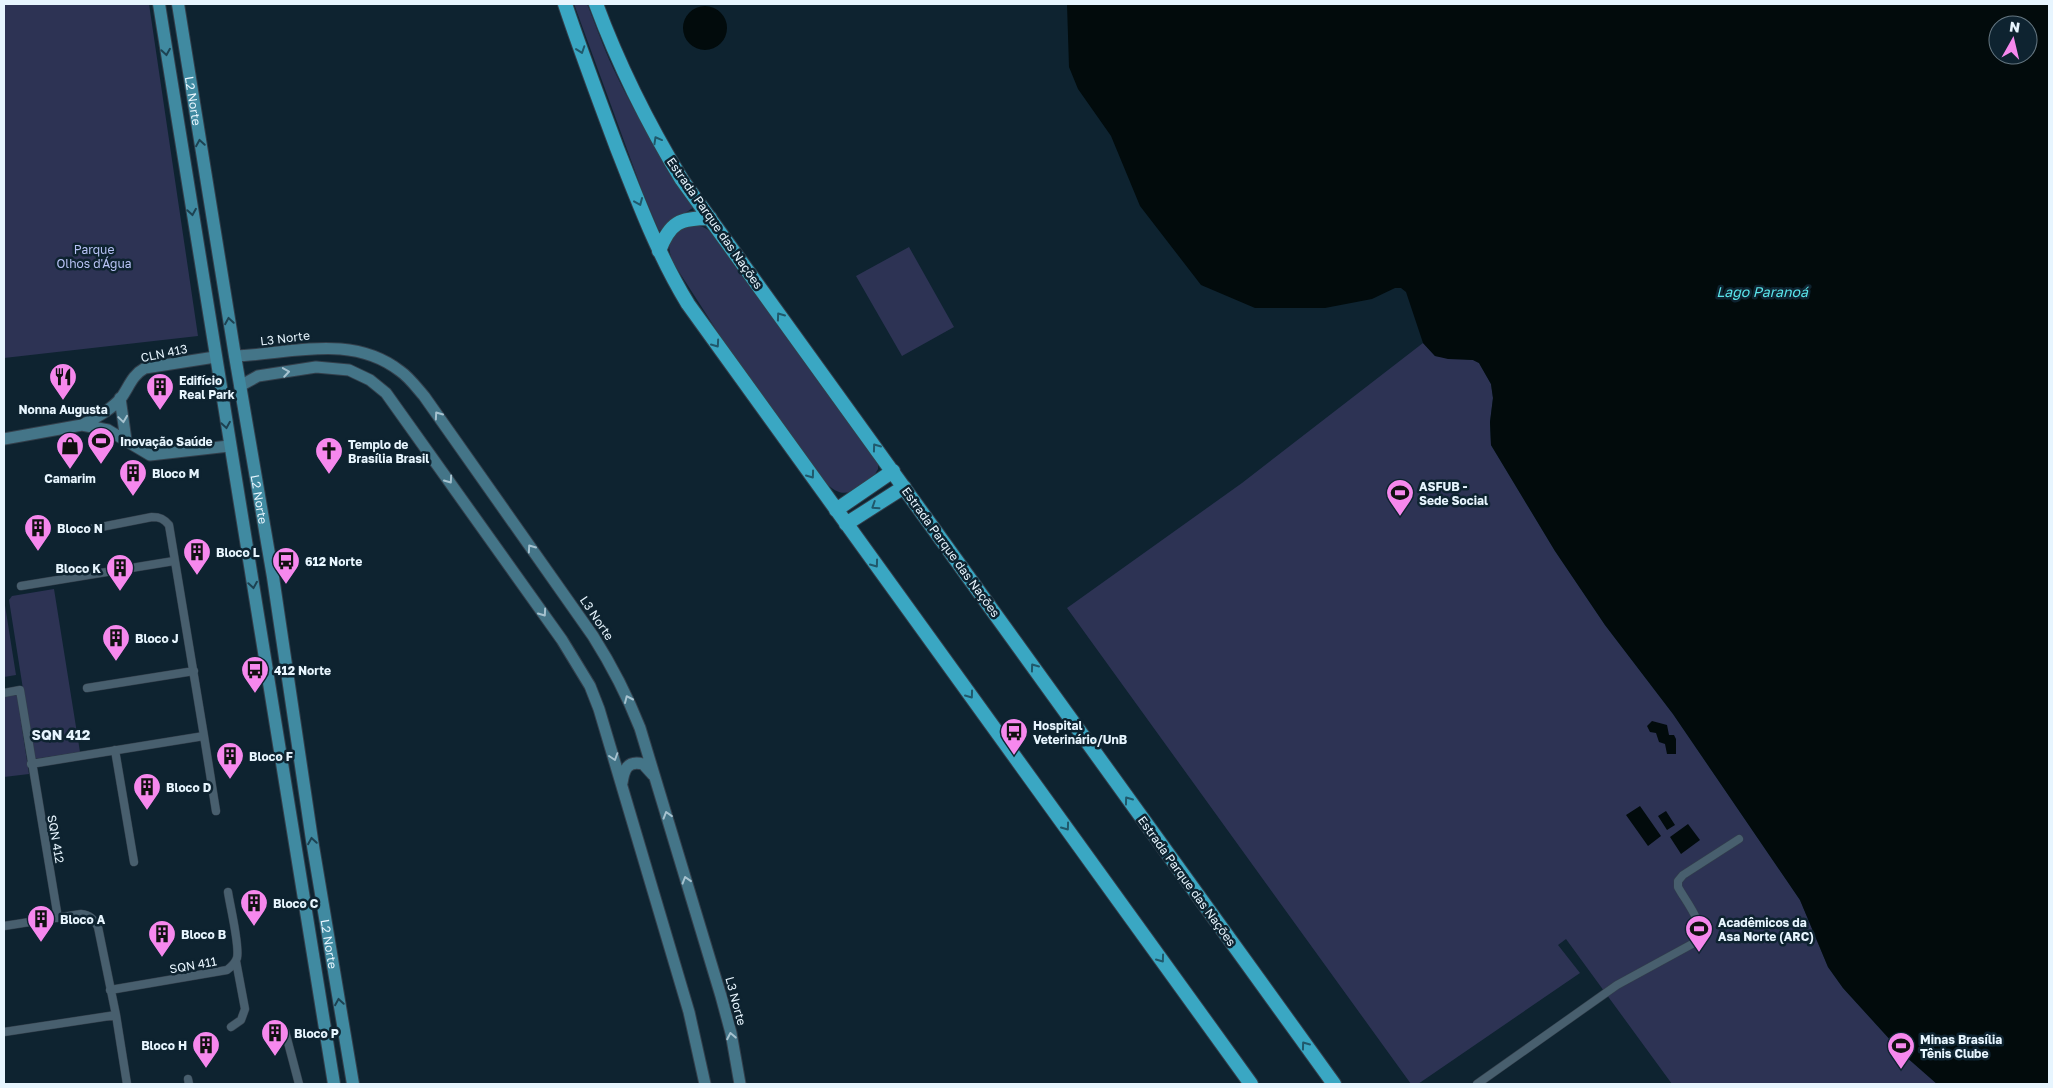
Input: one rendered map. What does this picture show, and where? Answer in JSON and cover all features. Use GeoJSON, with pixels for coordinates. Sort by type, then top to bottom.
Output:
{"type":"FeatureCollection","features":[{"type":"Feature","properties":{"kind":"highway"},"geometry":{"type":"LineString","coordinates":[[565,4],[630,181],[659,251],[688,304],[1251,1084]]}},
{"type":"Feature","properties":{"kind":"highway","name":"Estrada Parque das Nações"},"geometry":{"type":"LineString","coordinates":[[596,4],[628,83],[682,180],[1334,1084]]}},
{"type":"Feature","properties":{"kind":"highway"},"geometry":{"type":"LineString","coordinates":[[659,251],[665,235],[675,225],[688,218],[710,218]]}},
{"type":"Feature","properties":{"kind":"highway"},"geometry":{"type":"LineString","coordinates":[[836,510],[893,471]]}},
{"type":"Feature","properties":{"kind":"highway"},"geometry":{"type":"LineString","coordinates":[[846,524],[904,487]]}},
{"type":"Feature","properties":{"kind":"main road","name":"L2 Norte"},"geometry":{"type":"LineString","coordinates":[[159,4],[229,446],[334,1084]]}},
{"type":"Feature","properties":{"kind":"main road","name":"L2 Norte"},"geometry":{"type":"LineString","coordinates":[[178,4],[273,577],[326,927],[353,1084]]}},
{"type":"Feature","properties":{"kind":"main road","name":"L3 Norte"},"geometry":{"type":"LineString","coordinates":[[235,356],[333,347],[355,350],[377,357],[401,371],[424,396],[594,636],[612,666],[632,706],[722,996],[740,1084]]}},
{"type":"Feature","properties":{"kind":"main road","name":"CLN 413"},"geometry":{"type":"LineString","coordinates":[[82,425],[104,412],[120,398],[135,375],[145,368],[215,357]]}},
{"type":"Feature","properties":{"kind":"main road"},"geometry":{"type":"LineString","coordinates":[[240,386],[258,376],[316,367],[349,370],[370,380],[386,393],[405,417],[576,661],[590,686],[599,709],[622,783],[689,1012],[705,1084]]}},
{"type":"Feature","properties":{"kind":"main road"},"geometry":{"type":"LineString","coordinates":[[120,398],[126,440]]}},
{"type":"Feature","properties":{"kind":"main road"},"geometry":{"type":"LineString","coordinates":[[4,439],[82,425],[108,430],[150,455],[229,446]]}},
{"type":"Feature","properties":{"kind":"main road"},"geometry":{"type":"LineString","coordinates":[[240,508],[254,508],[260,505]]}},
{"type":"Feature","properties":{"kind":"main road"},"geometry":{"type":"LineString","coordinates":[[622,783],[624,771],[633,763],[643,764],[655,778]]}},
{"type":"Feature","properties":{"kind":"main road"},"geometry":{"type":"LineString","coordinates":[[309,924],[322,929],[326,927]]}},
{"type":"Feature","properties":{"kind":"street"},"geometry":{"type":"LineString","coordinates":[[91,529],[159,517],[169,525],[216,811]]}},
{"type":"Feature","properties":{"kind":"street"},"geometry":{"type":"LineString","coordinates":[[21,586],[174,561]]}},
{"type":"Feature","properties":{"kind":"street"},"geometry":{"type":"LineString","coordinates":[[87,688],[194,671]]}},
{"type":"Feature","properties":{"kind":"street","name":"SQN 412"},"geometry":{"type":"LineString","coordinates":[[4,693],[20,690],[58,918]]}},
{"type":"Feature","properties":{"kind":"street"},"geometry":{"type":"LineString","coordinates":[[31,764],[204,736]]}},
{"type":"Feature","properties":{"kind":"street"},"geometry":{"type":"LineString","coordinates":[[115,750],[134,862]]}},
{"type":"Feature","properties":{"kind":"street"},"geometry":{"type":"LineString","coordinates":[[1477,1084],[1601,996],[1694,943],[1699,938],[1700,930],[1678,887],[1678,881],[1683,875],[1739,838]]}},
{"type":"Feature","properties":{"kind":"street"},"geometry":{"type":"LineString","coordinates":[[228,892],[238,950],[236,960],[245,1009],[241,1020],[231,1027]]}},
{"type":"Feature","properties":{"kind":"street"},"geometry":{"type":"LineString","coordinates":[[4,926],[86,914],[94,920],[98,927],[116,1015],[127,1084]]}},
{"type":"Feature","properties":{"kind":"street","name":"SQN 411"},"geometry":{"type":"LineString","coordinates":[[110,990],[227,970],[236,960]]}},
{"type":"Feature","properties":{"kind":"street"},"geometry":{"type":"LineString","coordinates":[[4,1032],[116,1015]]}},
{"type":"Feature","properties":{"kind":"street"},"geometry":{"type":"LineString","coordinates":[[285,1031],[299,1084]]}},
{"type":"Feature","properties":{"kind":"green space","name":"Parque Olhos d'Água"},"geometry":{"type":"Polygon","coordinates":[[[4,4],[149,4],[198,336],[4,358],[4,4]]]}},
{"type":"Feature","properties":{"kind":"green space"},"geometry":{"type":"Polygon","coordinates":[[[574,4],[587,4],[609,60],[631,104],[661,156],[694,207],[659,231],[643,193],[574,4]]]}},
{"type":"Feature","properties":{"kind":"green space"},"geometry":{"type":"Polygon","coordinates":[[[685,225],[701,226],[713,235],[878,462],[878,469],[875,474],[855,489],[850,492],[838,492],[824,481],[728,348],[671,257],[669,246],[672,237],[685,225]]]}},
{"type":"Feature","properties":{"kind":"green space"},"geometry":{"type":"Polygon","coordinates":[[[909,247],[954,327],[902,356],[856,276],[909,247]]]}},
{"type":"Feature","properties":{"kind":"green space"},"geometry":{"type":"Polygon","coordinates":[[[1423,343],[1435,356],[1473,360],[1479,363],[1491,384],[1493,398],[1490,422],[1491,445],[1555,551],[1605,625],[1673,714],[1800,900],[1828,967],[1843,988],[1904,1055],[1937,1084],[1672,1084],[1566,939],[1558,945],[1580,973],[1418,1084],[1411,1084],[1067,608],[1242,483],[1423,343]]]}},
{"type":"Feature","properties":{"kind":"green space"},"geometry":{"type":"Polygon","coordinates":[[[54,589],[80,752],[34,759],[9,600],[12,596],[54,589]]]}},
{"type":"Feature","properties":{"kind":"green space"},"geometry":{"type":"Polygon","coordinates":[[[4,599],[16,675],[4,677],[4,599]]]}},
{"type":"Feature","properties":{"kind":"green space"},"geometry":{"type":"Polygon","coordinates":[[[17,695],[29,774],[4,777],[4,696],[17,695]]]}},
{"type":"Feature","properties":{"kind":"water","name":"Lago Paranoá"},"geometry":{"type":"Polygon","coordinates":[[[1067,4],[2049,4],[2049,1084],[1937,1084],[1904,1055],[1843,988],[1828,967],[1800,900],[1673,714],[1605,625],[1555,551],[1491,445],[1490,422],[1493,398],[1491,384],[1479,363],[1473,360],[1448,359],[1435,356],[1423,343],[1406,292],[1401,288],[1395,288],[1372,299],[1325,308],[1255,308],[1201,285],[1140,206],[1111,136],[1078,89],[1069,67],[1067,4]]]}},
{"type":"Feature","properties":{"kind":"water"},"geometry":{"type":"Polygon","coordinates":[[[705,6],[717,10],[723,16],[727,28],[723,40],[717,46],[705,50],[693,46],[687,40],[683,28],[687,16],[693,10],[705,6]]]}},
{"type":"Feature","properties":{"kind":"water"},"geometry":{"type":"Polygon","coordinates":[[[1652,721],[1667,725],[1669,735],[1674,735],[1676,739],[1676,754],[1667,754],[1665,744],[1659,742],[1656,733],[1650,732],[1647,726],[1652,721]]]}},
{"type":"Feature","properties":{"kind":"water"},"geometry":{"type":"Polygon","coordinates":[[[1640,806],[1661,836],[1648,846],[1626,815],[1640,806]]]}},
{"type":"Feature","properties":{"kind":"water"},"geometry":{"type":"Polygon","coordinates":[[[1666,811],[1675,825],[1667,830],[1658,816],[1666,811]]]}},
{"type":"Feature","properties":{"kind":"water"},"geometry":{"type":"Polygon","coordinates":[[[1688,824],[1700,840],[1681,854],[1670,837],[1688,824]]]}},
{"type":"Feature","properties":{"kind":"place","name":"Nonna Augusta"},"geometry":{"type":"Point","coordinates":[63,401]}},
{"type":"Feature","properties":{"kind":"place","name":"Edifício Real Park"},"geometry":{"type":"Point","coordinates":[160,411]}},
{"type":"Feature","properties":{"kind":"place","name":"Inovação Saúde"},"geometry":{"type":"Point","coordinates":[101,465]}},
{"type":"Feature","properties":{"kind":"place","name":"Camarim"},"geometry":{"type":"Point","coordinates":[70,470]}},
{"type":"Feature","properties":{"kind":"place","name":"Templo de Brasília Brasil"},"geometry":{"type":"Point","coordinates":[329,475]}},
{"type":"Feature","properties":{"kind":"place","name":"Bloco M"},"geometry":{"type":"Point","coordinates":[133,497]}},
{"type":"Feature","properties":{"kind":"place","name":"ASFUB - Sede Social"},"geometry":{"type":"Point","coordinates":[1400,517]}},
{"type":"Feature","properties":{"kind":"place","name":"Bloco N"},"geometry":{"type":"Point","coordinates":[38,552]}},
{"type":"Feature","properties":{"kind":"place","name":"Bloco L"},"geometry":{"type":"Point","coordinates":[197,576]}},
{"type":"Feature","properties":{"kind":"place","name":"612 Norte"},"geometry":{"type":"Point","coordinates":[286,585]}},
{"type":"Feature","properties":{"kind":"place","name":"Bloco K"},"geometry":{"type":"Point","coordinates":[120,592]}},
{"type":"Feature","properties":{"kind":"place","name":"Bloco J"},"geometry":{"type":"Point","coordinates":[116,662]}},
{"type":"Feature","properties":{"kind":"place","name":"412 Norte"},"geometry":{"type":"Point","coordinates":[255,694]}},
{"type":"Feature","properties":{"kind":"place","name":"Hospital Veterinário/UnB"},"geometry":{"type":"Point","coordinates":[1014,756]}},
{"type":"Feature","properties":{"kind":"place","name":"Bloco F"},"geometry":{"type":"Point","coordinates":[230,780]}},
{"type":"Feature","properties":{"kind":"place","name":"Bloco D"},"geometry":{"type":"Point","coordinates":[147,811]}},
{"type":"Feature","properties":{"kind":"place","name":"Bloco C"},"geometry":{"type":"Point","coordinates":[254,927]}},
{"type":"Feature","properties":{"kind":"place","name":"Bloco A"},"geometry":{"type":"Point","coordinates":[41,943]}},
{"type":"Feature","properties":{"kind":"place","name":"Acadêmicos da Asa Norte (ARC)"},"geometry":{"type":"Point","coordinates":[1699,953]}},
{"type":"Feature","properties":{"kind":"place","name":"Bloco B"},"geometry":{"type":"Point","coordinates":[162,958]}},
{"type":"Feature","properties":{"kind":"place","name":"Bloco P"},"geometry":{"type":"Point","coordinates":[275,1057]}},
{"type":"Feature","properties":{"kind":"place","name":"Bloco H"},"geometry":{"type":"Point","coordinates":[206,1069]}},
{"type":"Feature","properties":{"kind":"place","name":"Minas Brasília Tênis Clube"},"geometry":{"type":"Point","coordinates":[1901,1070]}},
{"type":"Feature","properties":{"kind":"district","name":"SQN 412"},"geometry":{"type":"Point","coordinates":[61,734]}}]}
